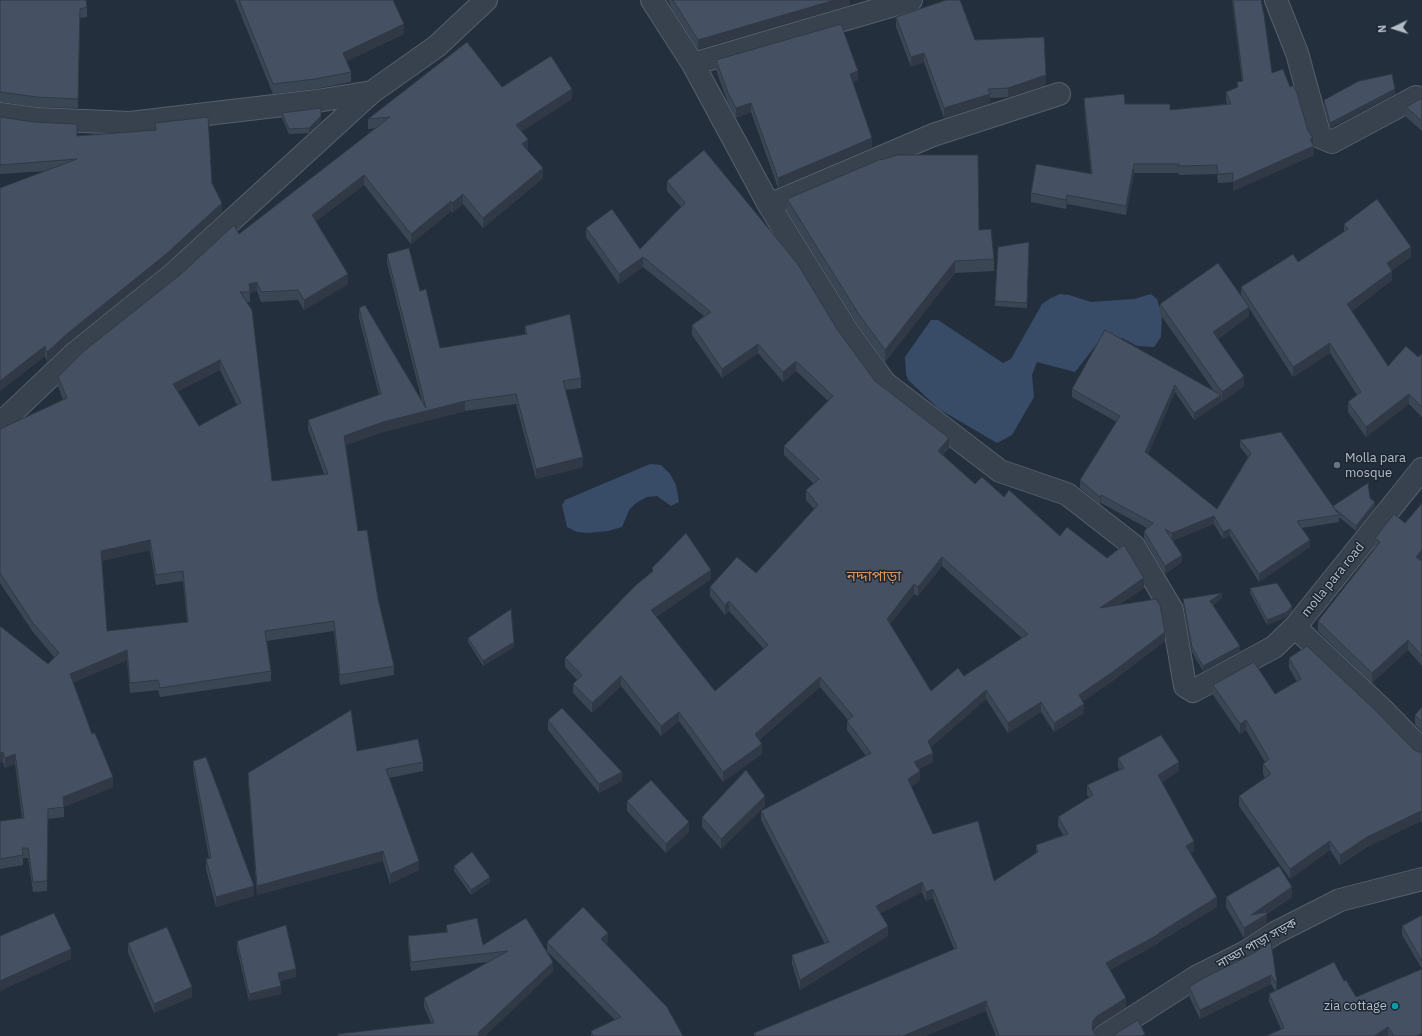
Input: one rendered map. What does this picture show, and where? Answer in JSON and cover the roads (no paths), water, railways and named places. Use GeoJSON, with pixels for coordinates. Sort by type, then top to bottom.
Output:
{"type":"FeatureCollection","features":[{"type":"Feature","properties":{"kind":"street"},"geometry":{"type":"LineString","coordinates":[[0,424],[76,352],[173,274],[372,92],[437,46],[486,0]]}},
{"type":"Feature","properties":{"kind":"street"},"geometry":{"type":"LineString","coordinates":[[652,0],[693,64],[769,205],[848,332],[885,383],[1000,471],[1067,494],[1134,546],[1172,610],[1184,686],[1193,691],[1274,647],[1295,627]]}},
{"type":"Feature","properties":{"kind":"street"},"geometry":{"type":"LineString","coordinates":[[693,64],[911,0]]}},
{"type":"Feature","properties":{"kind":"street"},"geometry":{"type":"LineString","coordinates":[[1276,0],[1297,53],[1320,137],[1332,142],[1416,97]]}},
{"type":"Feature","properties":{"kind":"street"},"geometry":{"type":"LineString","coordinates":[[0,114],[36,119],[130,123],[310,102],[372,92]]}},
{"type":"Feature","properties":{"kind":"street"},"geometry":{"type":"LineString","coordinates":[[769,205],[934,135],[1059,94]]}},
{"type":"Feature","properties":{"kind":"street","name":"molla para road"},"geometry":{"type":"LineString","coordinates":[[1422,470],[1295,627],[1383,710],[1422,750]]}},
{"type":"Feature","properties":{"kind":"street","name":"নাড্ডা পাড়া সড়ক"},"geometry":{"type":"LineString","coordinates":[[1104,1036],[1196,977],[1246,952],[1275,933],[1340,900],[1422,878]]}},
{"type":"Feature","properties":{"kind":"water"},"geometry":{"type":"Polygon","coordinates":[[[1060,294],[1069,295],[1091,302],[1134,299],[1151,294],[1157,299],[1162,315],[1161,337],[1154,347],[1137,346],[1122,338],[1110,338],[1103,336],[1075,372],[1037,362],[1032,375],[1034,397],[1012,435],[997,443],[939,409],[908,380],[906,374],[905,357],[931,320],[938,320],[1003,363],[1011,359],[1042,304],[1060,294]]]}},
{"type":"Feature","properties":{"kind":"water"},"geometry":{"type":"Polygon","coordinates":[[[650,464],[661,465],[670,474],[676,485],[679,502],[671,506],[657,496],[647,497],[636,503],[629,510],[622,527],[608,531],[587,533],[577,532],[567,527],[562,505],[565,500],[650,464]]]}},
{"type":"Feature","properties":{"kind":"place","name":"Molla para mosque"},"geometry":{"type":"Point","coordinates":[1337,465]}},
{"type":"Feature","properties":{"kind":"place","name":"zia cottage"},"geometry":{"type":"Point","coordinates":[1395,1006]}},
{"type":"Feature","properties":{"kind":"district","name":"নদ্দাপাড়া"},"geometry":{"type":"Point","coordinates":[874,577]}}]}
